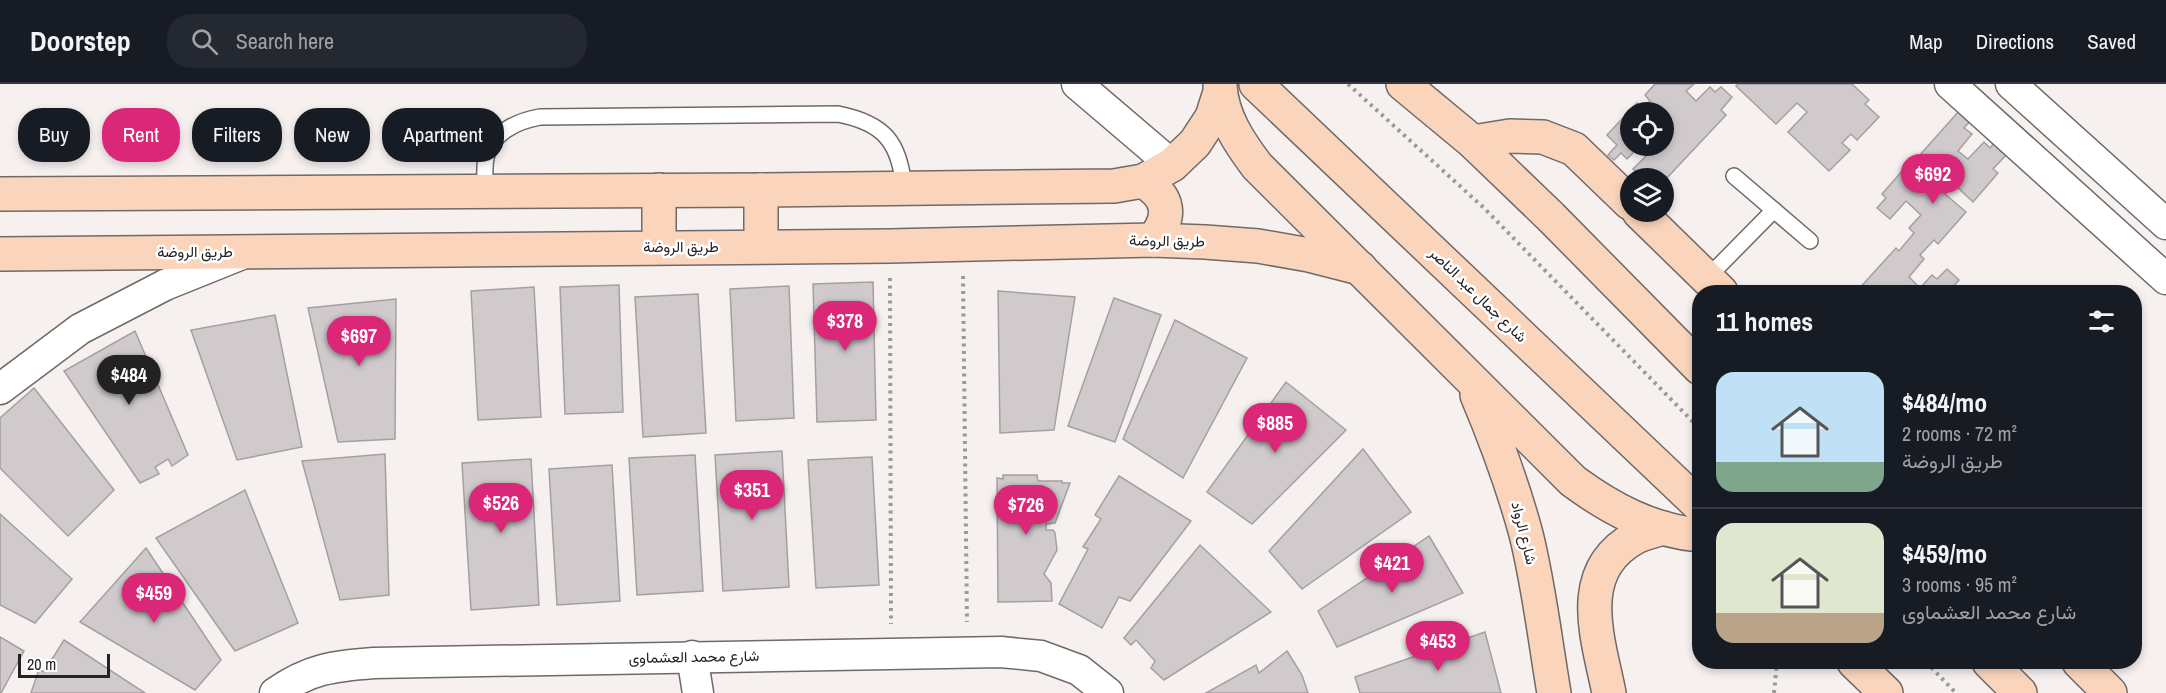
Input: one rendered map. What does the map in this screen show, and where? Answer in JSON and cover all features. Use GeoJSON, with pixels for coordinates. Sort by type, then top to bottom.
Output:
{"type":"FeatureCollection","features":[{"type":"Feature","properties":{"kind":"street"},"geometry":{"type":"LineString","coordinates":[[1077,84],[1172,165]]}},
{"type":"Feature","properties":{"kind":"street","name":"شارع جمال عبد الناصر"},"geometry":{"type":"LineString","coordinates":[[1256,84],[1692,499]]}},
{"type":"Feature","properties":{"kind":"street"},"geometry":{"type":"LineString","coordinates":[[1403,84],[1473,142],[1551,217],[1692,360]]}},
{"type":"Feature","properties":{"kind":"street"},"geometry":{"type":"LineString","coordinates":[[1950,84],[2166,279]]}},
{"type":"Feature","properties":{"kind":"street"},"geometry":{"type":"LineString","coordinates":[[2011,84],[2166,224]]}},
{"type":"Feature","properties":{"kind":"street"},"geometry":{"type":"LineString","coordinates":[[0,194],[1114,186],[1143,181],[1172,165],[1195,143],[1212,117],[1220,88]]}},
{"type":"Feature","properties":{"kind":"street"},"geometry":{"type":"LineString","coordinates":[[1220,88],[1227,119],[1240,144],[1257,166],[1573,481],[1600,502],[1630,518],[1662,528],[1692,534]]}},
{"type":"Feature","properties":{"kind":"street"},"geometry":{"type":"LineString","coordinates":[[1473,142],[1510,136],[1543,137],[1574,149],[1620,193]]}},
{"type":"Feature","properties":{"kind":"street"},"geometry":{"type":"LineString","coordinates":[[1143,181],[1156,188],[1164,201],[1166,215],[1162,229],[1153,240]]}},
{"type":"Feature","properties":{"kind":"street"},"geometry":{"type":"LineString","coordinates":[[659,190],[659,247]]}},
{"type":"Feature","properties":{"kind":"street"},"geometry":{"type":"LineString","coordinates":[[761,190],[761,246]]}},
{"type":"Feature","properties":{"kind":"street"},"geometry":{"type":"LineString","coordinates":[[1649,222],[1714,285]]}},
{"type":"Feature","properties":{"kind":"street","name":"طريق الروضة"},"geometry":{"type":"LineString","coordinates":[[0,254],[890,246],[1153,240],[1258,246],[1309,255],[1360,268]]}},
{"type":"Feature","properties":{"kind":"street"},"geometry":{"type":"LineString","coordinates":[[0,389],[80,330],[165,285],[249,252]]}},
{"type":"Feature","properties":{"kind":"street","name":"شارع الرواد"},"geometry":{"type":"LineString","coordinates":[[1470,380],[1496,441],[1526,535],[1554,693]]}},
{"type":"Feature","properties":{"kind":"street"},"geometry":{"type":"LineString","coordinates":[[1609,693],[1596,630],[1593,602],[1599,576],[1614,553],[1636,537],[1662,528]]}},
{"type":"Feature","properties":{"kind":"street"},"geometry":{"type":"LineString","coordinates":[[1545,644],[1550,631],[1560,622],[1573,618],[1586,621],[1596,630]]}},
{"type":"Feature","properties":{"kind":"street","name":"شارع محمد العشماوى"},"geometry":{"type":"LineString","coordinates":[[275,693],[295,679],[333,666],[374,663],[1001,652],[1041,656],[1079,670],[1108,693]]}},
{"type":"Feature","properties":{"kind":"street"},"geometry":{"type":"LineString","coordinates":[[692,656],[698,693]]}},
{"type":"Feature","properties":{"kind":"street"},"geometry":{"type":"LineString","coordinates":[[1861,669],[1886,693]]}},
{"type":"Feature","properties":{"kind":"street"},"geometry":{"type":"LineString","coordinates":[[1996,669],[2020,693]]}},
{"type":"Feature","properties":{"kind":"street"},"geometry":{"type":"LineString","coordinates":[[2086,669],[2110,693]]}},
{"type":"Feature","properties":{"kind":"lane"},"geometry":{"type":"LineString","coordinates":[[485,192],[486,157],[494,141],[506,129],[522,120],[540,117],[838,114],[860,118],[879,129],[894,147],[902,167],[904,189]]}},
{"type":"Feature","properties":{"kind":"lane"},"geometry":{"type":"LineString","coordinates":[[1734,176],[1810,241]]}},
{"type":"Feature","properties":{"kind":"lane"},"geometry":{"type":"LineString","coordinates":[[1714,285],[1774,210]]}},
{"type":"Feature","properties":{"kind":"path"},"geometry":{"type":"LineString","coordinates":[[1348,84],[1484,208],[1692,421]]}},
{"type":"Feature","properties":{"kind":"path"},"geometry":{"type":"LineString","coordinates":[[963,244],[968,653]]}},
{"type":"Feature","properties":{"kind":"path"},"geometry":{"type":"LineString","coordinates":[[890,246],[891,655]]}},
{"type":"Feature","properties":{"kind":"path"},"geometry":{"type":"LineString","coordinates":[[1774,693],[1776,669]]}},
{"type":"Feature","properties":{"kind":"path"},"geometry":{"type":"LineString","coordinates":[[1933,669],[1956,693]]}},
{"type":"Feature","properties":{"kind":"building"},"geometry":{"type":"Polygon","coordinates":[[[1655,84],[1694,84],[1686,91],[1696,101],[1710,87],[1715,92],[1721,87],[1732,97],[1721,110],[1726,115],[1674,170],[1674,168],[1634,168],[1646,156],[1674,156],[1674,102],[1650,101],[1645,95],[1655,84]]]}},
{"type":"Feature","properties":{"kind":"building"},"geometry":{"type":"Polygon","coordinates":[[[1738,84],[1852,84],[1869,100],[1865,104],[1879,117],[1857,140],[1851,134],[1842,143],[1850,150],[1829,171],[1788,132],[1807,112],[1797,103],[1776,124],[1736,86],[1738,84]]]}},
{"type":"Feature","properties":{"kind":"building"},"geometry":{"type":"Polygon","coordinates":[[[1959,111],[1970,121],[1964,128],[1972,134],[1958,151],[1968,159],[1984,142],[1990,148],[1995,142],[2008,153],[1993,169],[1998,173],[1973,202],[1954,184],[1945,194],[1966,212],[1938,244],[1934,240],[1920,255],[1924,259],[1909,277],[1917,285],[1862,285],[1896,248],[1899,251],[1914,233],[1909,228],[1921,215],[1906,201],[1890,219],[1877,208],[1886,198],[1882,194],[1910,162],[1916,168],[1925,159],[1920,155],[1959,111]]]}},
{"type":"Feature","properties":{"kind":"building"},"geometry":{"type":"Polygon","coordinates":[[[1620,121],[1620,154],[1614,160],[1608,155],[1617,145],[1607,135],[1620,121]]]}},
{"type":"Feature","properties":{"kind":"building"},"geometry":{"type":"Polygon","coordinates":[[[1947,269],[1959,280],[1954,285],[1923,285],[1932,275],[1937,279],[1947,269]]]}},
{"type":"Feature","properties":{"kind":"building"},"geometry":{"type":"Polygon","coordinates":[[[873,282],[876,420],[817,422],[813,284],[873,282]]]}},
{"type":"Feature","properties":{"kind":"building"},"geometry":{"type":"Polygon","coordinates":[[[619,285],[623,412],[565,414],[560,287],[619,285]]]}},
{"type":"Feature","properties":{"kind":"building"},"geometry":{"type":"Polygon","coordinates":[[[789,286],[794,418],[736,421],[730,289],[789,286]]]}},
{"type":"Feature","properties":{"kind":"building"},"geometry":{"type":"Polygon","coordinates":[[[534,287],[541,417],[478,420],[471,291],[534,287]]]}},
{"type":"Feature","properties":{"kind":"building"},"geometry":{"type":"Polygon","coordinates":[[[998,291],[1075,297],[1054,430],[1000,433],[998,291]]]}},
{"type":"Feature","properties":{"kind":"building"},"geometry":{"type":"Polygon","coordinates":[[[698,294],[706,433],[643,437],[635,297],[698,294]]]}},
{"type":"Feature","properties":{"kind":"building"},"geometry":{"type":"Polygon","coordinates":[[[1114,298],[1161,315],[1115,442],[1068,426],[1114,298]]]}},
{"type":"Feature","properties":{"kind":"building"},"geometry":{"type":"Polygon","coordinates":[[[396,299],[395,439],[338,442],[308,308],[396,299]]]}},
{"type":"Feature","properties":{"kind":"building"},"geometry":{"type":"Polygon","coordinates":[[[275,315],[302,447],[237,460],[191,330],[275,315]]]}},
{"type":"Feature","properties":{"kind":"building"},"geometry":{"type":"Polygon","coordinates":[[[1175,320],[1247,358],[1183,478],[1123,439],[1175,320]]]}},
{"type":"Feature","properties":{"kind":"building"},"geometry":{"type":"Polygon","coordinates":[[[135,331],[188,455],[172,466],[168,459],[155,467],[159,474],[140,483],[64,371],[135,331]]]}},
{"type":"Feature","properties":{"kind":"building"},"geometry":{"type":"Polygon","coordinates":[[[1286,382],[1346,430],[1252,524],[1207,492],[1286,382]]]}},
{"type":"Feature","properties":{"kind":"building"},"geometry":{"type":"Polygon","coordinates":[[[34,388],[114,490],[68,536],[0,468],[0,418],[34,388]]]}},
{"type":"Feature","properties":{"kind":"building"},"geometry":{"type":"Polygon","coordinates":[[[1363,449],[1411,512],[1302,589],[1269,551],[1363,449]]]}},
{"type":"Feature","properties":{"kind":"building"},"geometry":{"type":"Polygon","coordinates":[[[782,451],[789,587],[723,591],[715,455],[782,451]]]}},
{"type":"Feature","properties":{"kind":"building"},"geometry":{"type":"Polygon","coordinates":[[[385,454],[389,595],[340,600],[302,461],[385,454]]]}},
{"type":"Feature","properties":{"kind":"building"},"geometry":{"type":"Polygon","coordinates":[[[695,455],[703,591],[637,595],[629,458],[695,455]]]}},
{"type":"Feature","properties":{"kind":"building"},"geometry":{"type":"Polygon","coordinates":[[[872,457],[879,585],[816,588],[808,460],[872,457]]]}},
{"type":"Feature","properties":{"kind":"building"},"geometry":{"type":"Polygon","coordinates":[[[531,459],[539,605],[471,610],[462,463],[531,459]]]}},
{"type":"Feature","properties":{"kind":"building"},"geometry":{"type":"Polygon","coordinates":[[[612,465],[620,601],[557,605],[549,469],[612,465]]]}},
{"type":"Feature","properties":{"kind":"building"},"geometry":{"type":"Polygon","coordinates":[[[1003,475],[1037,475],[1038,481],[1070,483],[1055,523],[1046,524],[1046,530],[1053,530],[1055,533],[1057,550],[1044,574],[1051,583],[1052,601],[998,602],[997,478],[1003,479],[1003,475]]]}},
{"type":"Feature","properties":{"kind":"building"},"geometry":{"type":"Polygon","coordinates":[[[1119,476],[1191,521],[1130,601],[1119,597],[1102,628],[1059,604],[1088,549],[1083,547],[1101,519],[1095,515],[1119,476]]]}},
{"type":"Feature","properties":{"kind":"building"},"geometry":{"type":"Polygon","coordinates":[[[245,490],[298,623],[235,651],[156,538],[245,490]]]}},
{"type":"Feature","properties":{"kind":"building"},"geometry":{"type":"Polygon","coordinates":[[[0,514],[72,579],[35,623],[0,605],[0,514]]]}},
{"type":"Feature","properties":{"kind":"building"},"geometry":{"type":"Polygon","coordinates":[[[1429,536],[1463,593],[1337,647],[1318,611],[1429,536]]]}},
{"type":"Feature","properties":{"kind":"building"},"geometry":{"type":"Polygon","coordinates":[[[1200,545],[1271,612],[1164,680],[1151,668],[1155,661],[1136,640],[1131,645],[1124,638],[1200,545]]]}},
{"type":"Feature","properties":{"kind":"building"},"geometry":{"type":"Polygon","coordinates":[[[146,548],[221,660],[195,690],[80,622],[146,548]]]}},
{"type":"Feature","properties":{"kind":"building"},"geometry":{"type":"Polygon","coordinates":[[[1485,632],[1501,693],[1360,693],[1355,677],[1485,632]]]}},
{"type":"Feature","properties":{"kind":"building"},"geometry":{"type":"Polygon","coordinates":[[[0,637],[24,651],[1,693],[0,693],[0,637]]]}},
{"type":"Feature","properties":{"kind":"building"},"geometry":{"type":"Polygon","coordinates":[[[64,640],[145,693],[31,693],[39,669],[44,672],[64,640]]]}},
{"type":"Feature","properties":{"kind":"building"},"geometry":{"type":"Polygon","coordinates":[[[1287,651],[1302,675],[1308,693],[1206,693],[1256,665],[1259,673],[1287,651]]]}}]}
